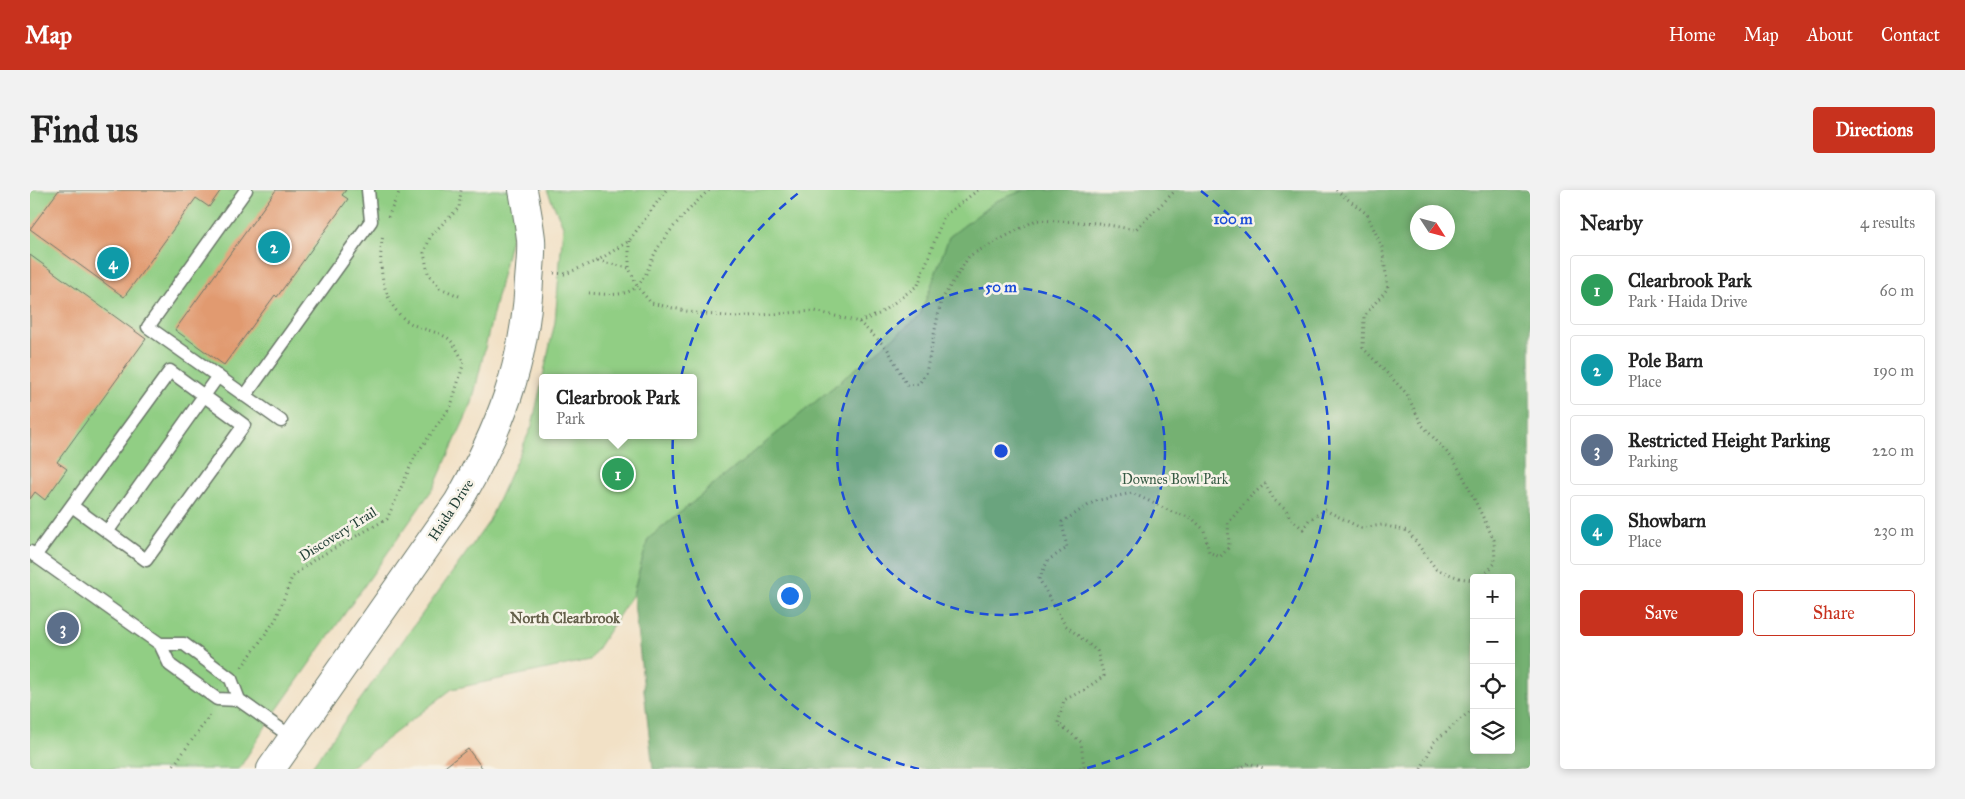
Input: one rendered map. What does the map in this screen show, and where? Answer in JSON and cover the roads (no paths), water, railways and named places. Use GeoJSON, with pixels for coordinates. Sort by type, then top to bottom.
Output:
{"type":"FeatureCollection","features":[{"type":"Feature","properties":{"kind":"street","name":"Haida Drive"},"geometry":{"type":"LineString","coordinates":[[271,769],[458,502],[482,461],[502,416],[513,380],[528,305],[531,241],[525,201]]}},
{"type":"Feature","properties":{"kind":"lane"},"geometry":{"type":"LineString","coordinates":[[246,190],[148,327],[281,421]]}},
{"type":"Feature","properties":{"kind":"lane"},"geometry":{"type":"LineString","coordinates":[[245,396],[371,221],[368,190]]}},
{"type":"Feature","properties":{"kind":"lane"},"geometry":{"type":"LineString","coordinates":[[72,506],[146,560],[244,425],[170,371],[72,506],[33,554],[160,644],[170,665],[218,699],[239,700],[292,738]]}},
{"type":"Feature","properties":{"kind":"lane"},"geometry":{"type":"LineString","coordinates":[[107,532],[218,376]]}},
{"type":"Feature","properties":{"kind":"lane"},"geometry":{"type":"LineString","coordinates":[[160,644],[184,644],[231,679],[239,700]]}},
{"type":"Feature","properties":{"kind":"place","name":"Pole Barn"},"geometry":{"type":"Point","coordinates":[274,247]}},
{"type":"Feature","properties":{"kind":"place","name":"Showbarn"},"geometry":{"type":"Point","coordinates":[113,263]}},
{"type":"Feature","properties":{"kind":"place","name":"Clearbrook Park"},"geometry":{"type":"Point","coordinates":[618,474]}},
{"type":"Feature","properties":{"kind":"place","name":"Restricted Height Parking"},"geometry":{"type":"Point","coordinates":[63,628]}},
{"type":"Feature","properties":{"kind":"district","name":"North Clearbrook"},"geometry":{"type":"Point","coordinates":[565,618]}},
{"type":"Feature","properties":{"kind":"park label","name":"Downes Bowl Park"},"geometry":{"type":"Point","coordinates":[1175,479]}}]}
